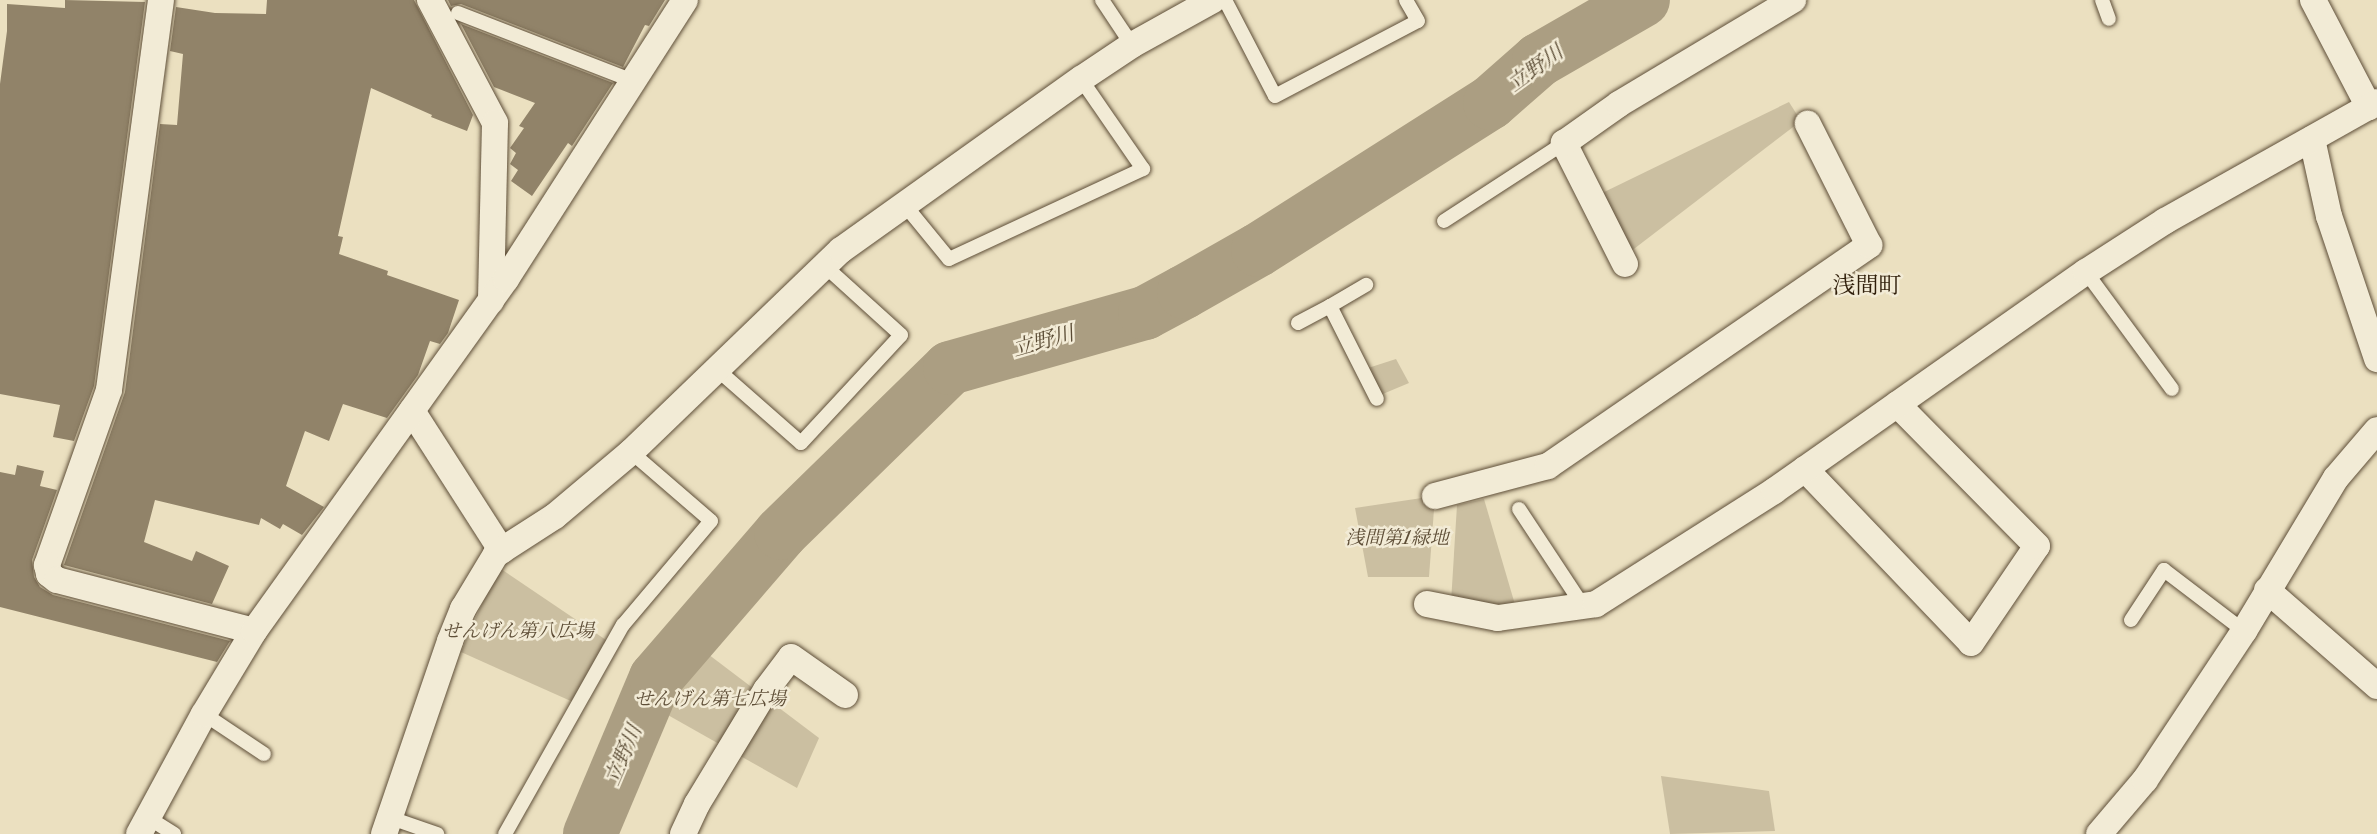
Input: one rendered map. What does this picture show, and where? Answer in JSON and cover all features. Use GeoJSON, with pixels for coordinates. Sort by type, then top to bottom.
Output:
{"type":"FeatureCollection","features":[{"type":"Feature","properties":{"kind":"street"},"geometry":{"type":"LineString","coordinates":[[161,0],[109,390],[47,565],[49,574],[57,580],[254,631]]}},
{"type":"Feature","properties":{"kind":"street"},"geometry":{"type":"LineString","coordinates":[[143,826],[204,714],[254,631],[491,301],[685,0]]}},
{"type":"Feature","properties":{"kind":"street"},"geometry":{"type":"LineString","coordinates":[[387,826],[450,641],[473,591],[496,554],[555,516],[631,452],[719,371],[841,250],[1081,79],[1132,45],[1213,0]]}},
{"type":"Feature","properties":{"kind":"street"},"geometry":{"type":"LineString","coordinates":[[1625,264],[1564,143],[1619,104],[1793,0]]}},
{"type":"Feature","properties":{"kind":"street"},"geometry":{"type":"LineString","coordinates":[[1427,604],[1498,618],[1596,604],[1805,469],[2086,272],[2165,221],[2373,105],[2313,0]]}},
{"type":"Feature","properties":{"kind":"street"},"geometry":{"type":"LineString","coordinates":[[448,8],[495,123],[491,301]]}},
{"type":"Feature","properties":{"kind":"street"},"geometry":{"type":"LineString","coordinates":[[1435,496],[1548,466],[1870,245],[1808,124]]}},
{"type":"Feature","properties":{"kind":"street"},"geometry":{"type":"LineString","coordinates":[[2312,139],[2329,216],[2377,359]]}},
{"type":"Feature","properties":{"kind":"street"},"geometry":{"type":"LineString","coordinates":[[1805,469],[1971,643],[2037,546],[1896,404]]}},
{"type":"Feature","properties":{"kind":"street"},"geometry":{"type":"LineString","coordinates":[[412,411],[502,551]]}},
{"type":"Feature","properties":{"kind":"street"},"geometry":{"type":"LineString","coordinates":[[2099,834],[2145,780],[2244,631],[2336,478],[2377,430]]}},
{"type":"Feature","properties":{"kind":"street"},"geometry":{"type":"LineString","coordinates":[[2267,590],[2377,686]]}},
{"type":"Feature","properties":{"kind":"street"},"geometry":{"type":"LineString","coordinates":[[683,834],[697,804],[766,690],[791,657],[845,695]]}},
{"type":"Feature","properties":{"kind":"lane"},"geometry":{"type":"LineString","coordinates":[[1102,0],[1132,45]]}},
{"type":"Feature","properties":{"kind":"lane"},"geometry":{"type":"LineString","coordinates":[[1225,0],[1275,96],[1418,21],[1406,0]]}},
{"type":"Feature","properties":{"kind":"lane"},"geometry":{"type":"LineString","coordinates":[[2102,0],[2109,19]]}},
{"type":"Feature","properties":{"kind":"lane"},"geometry":{"type":"LineString","coordinates":[[448,8],[633,81]]}},
{"type":"Feature","properties":{"kind":"lane"},"geometry":{"type":"LineString","coordinates":[[904,204],[949,259],[1143,169],[1081,79]]}},
{"type":"Feature","properties":{"kind":"lane"},"geometry":{"type":"LineString","coordinates":[[1444,221],[1564,143]]}},
{"type":"Feature","properties":{"kind":"lane"},"geometry":{"type":"LineString","coordinates":[[719,371],[801,443],[901,335],[825,267]]}},
{"type":"Feature","properties":{"kind":"lane"},"geometry":{"type":"LineString","coordinates":[[2086,272],[2172,389]]}},
{"type":"Feature","properties":{"kind":"lane"},"geometry":{"type":"LineString","coordinates":[[1298,323],[1366,285]]}},
{"type":"Feature","properties":{"kind":"lane"},"geometry":{"type":"LineString","coordinates":[[1330,306],[1377,399]]}},
{"type":"Feature","properties":{"kind":"lane"},"geometry":{"type":"LineString","coordinates":[[505,834],[623,625],[711,520],[631,452]]}},
{"type":"Feature","properties":{"kind":"lane"},"geometry":{"type":"LineString","coordinates":[[1519,509],[1583,606]]}},
{"type":"Feature","properties":{"kind":"lane"},"geometry":{"type":"LineString","coordinates":[[2131,620],[2164,570],[2244,631]]}},
{"type":"Feature","properties":{"kind":"lane"},"geometry":{"type":"LineString","coordinates":[[204,714],[264,754]]}},
{"type":"Feature","properties":{"kind":"lane"},"geometry":{"type":"LineString","coordinates":[[143,826],[174,834]]}},
{"type":"Feature","properties":{"kind":"lane"},"geometry":{"type":"LineString","coordinates":[[387,826],[437,834]]}},
{"type":"Feature","properties":{"kind":"green space"},"geometry":{"type":"Polygon","coordinates":[[[1789,102],[1801,121],[1626,255],[1596,196],[1789,102]]]}},
{"type":"Feature","properties":{"kind":"green space"},"geometry":{"type":"Polygon","coordinates":[[[1396,359],[1409,383],[1378,396],[1365,369],[1396,359]]]}},
{"type":"Feature","properties":{"kind":"green space","name":"浅間第1緑地"},"geometry":{"type":"Polygon","coordinates":[[[1435,496],[1429,577],[1368,577],[1355,508],[1435,496]]]}},
{"type":"Feature","properties":{"kind":"green space"},"geometry":{"type":"Polygon","coordinates":[[[1484,499],[1516,608],[1451,602],[1457,505],[1484,499]]]}},
{"type":"Feature","properties":{"kind":"green space","name":"せんげん第八広場"},"geometry":{"type":"Polygon","coordinates":[[[498,567],[609,642],[573,702],[461,652],[498,567]]]}},
{"type":"Feature","properties":{"kind":"green space","name":"せんげん第七広場"},"geometry":{"type":"Polygon","coordinates":[[[700,648],[819,738],[797,788],[659,710],[700,648]]]}},
{"type":"Feature","properties":{"kind":"green space"},"geometry":{"type":"Polygon","coordinates":[[[1661,776],[1769,791],[1775,831],[1670,834],[1661,776]]]}},
{"type":"Feature","properties":{"kind":"building"},"geometry":{"type":"Polygon","coordinates":[[[65,0],[145,2],[94,386],[74,441],[53,437],[60,405],[0,394],[0,84],[7,31],[7,4],[65,8],[65,0]]]}},
{"type":"Feature","properties":{"kind":"building"},"geometry":{"type":"Polygon","coordinates":[[[267,0],[414,0],[473,115],[467,131],[371,88],[338,236],[343,237],[339,254],[388,271],[387,275],[459,300],[448,333],[440,344],[430,341],[418,375],[387,418],[343,404],[329,441],[305,431],[286,486],[324,507],[302,535],[283,524],[280,529],[261,518],[259,525],[155,500],[144,542],[192,561],[196,551],[229,566],[212,604],[64,565],[125,392],[160,124],[177,125],[183,54],[170,51],[176,7],[215,13],[266,14],[267,0]]]}},
{"type":"Feature","properties":{"kind":"building"},"geometry":{"type":"Polygon","coordinates":[[[448,0],[665,0],[649,26],[645,25],[623,67],[461,4],[451,6],[448,0]]]}},
{"type":"Feature","properties":{"kind":"building"},"geometry":{"type":"Polygon","coordinates":[[[461,24],[613,83],[572,146],[568,143],[532,196],[511,181],[518,170],[510,164],[516,153],[510,148],[524,128],[519,126],[535,103],[494,87],[461,24]]]}},
{"type":"Feature","properties":{"kind":"building"},"geometry":{"type":"Polygon","coordinates":[[[17,465],[44,471],[40,486],[57,490],[32,560],[34,577],[40,587],[53,595],[230,641],[217,662],[0,607],[0,472],[15,475],[17,465]]]}},
{"type":"Feature","properties":{"kind":"waterway","name":"立野川"},"geometry":{"type":"LineString","coordinates":[[590,834],[656,678],[781,533],[950,368],[1145,313],[1258,250],[1490,103],[1539,60],[1643,0]]}},
{"type":"Feature","properties":{"kind":"district","name":"浅間町"},"geometry":{"type":"Point","coordinates":[1867,285]}}]}
